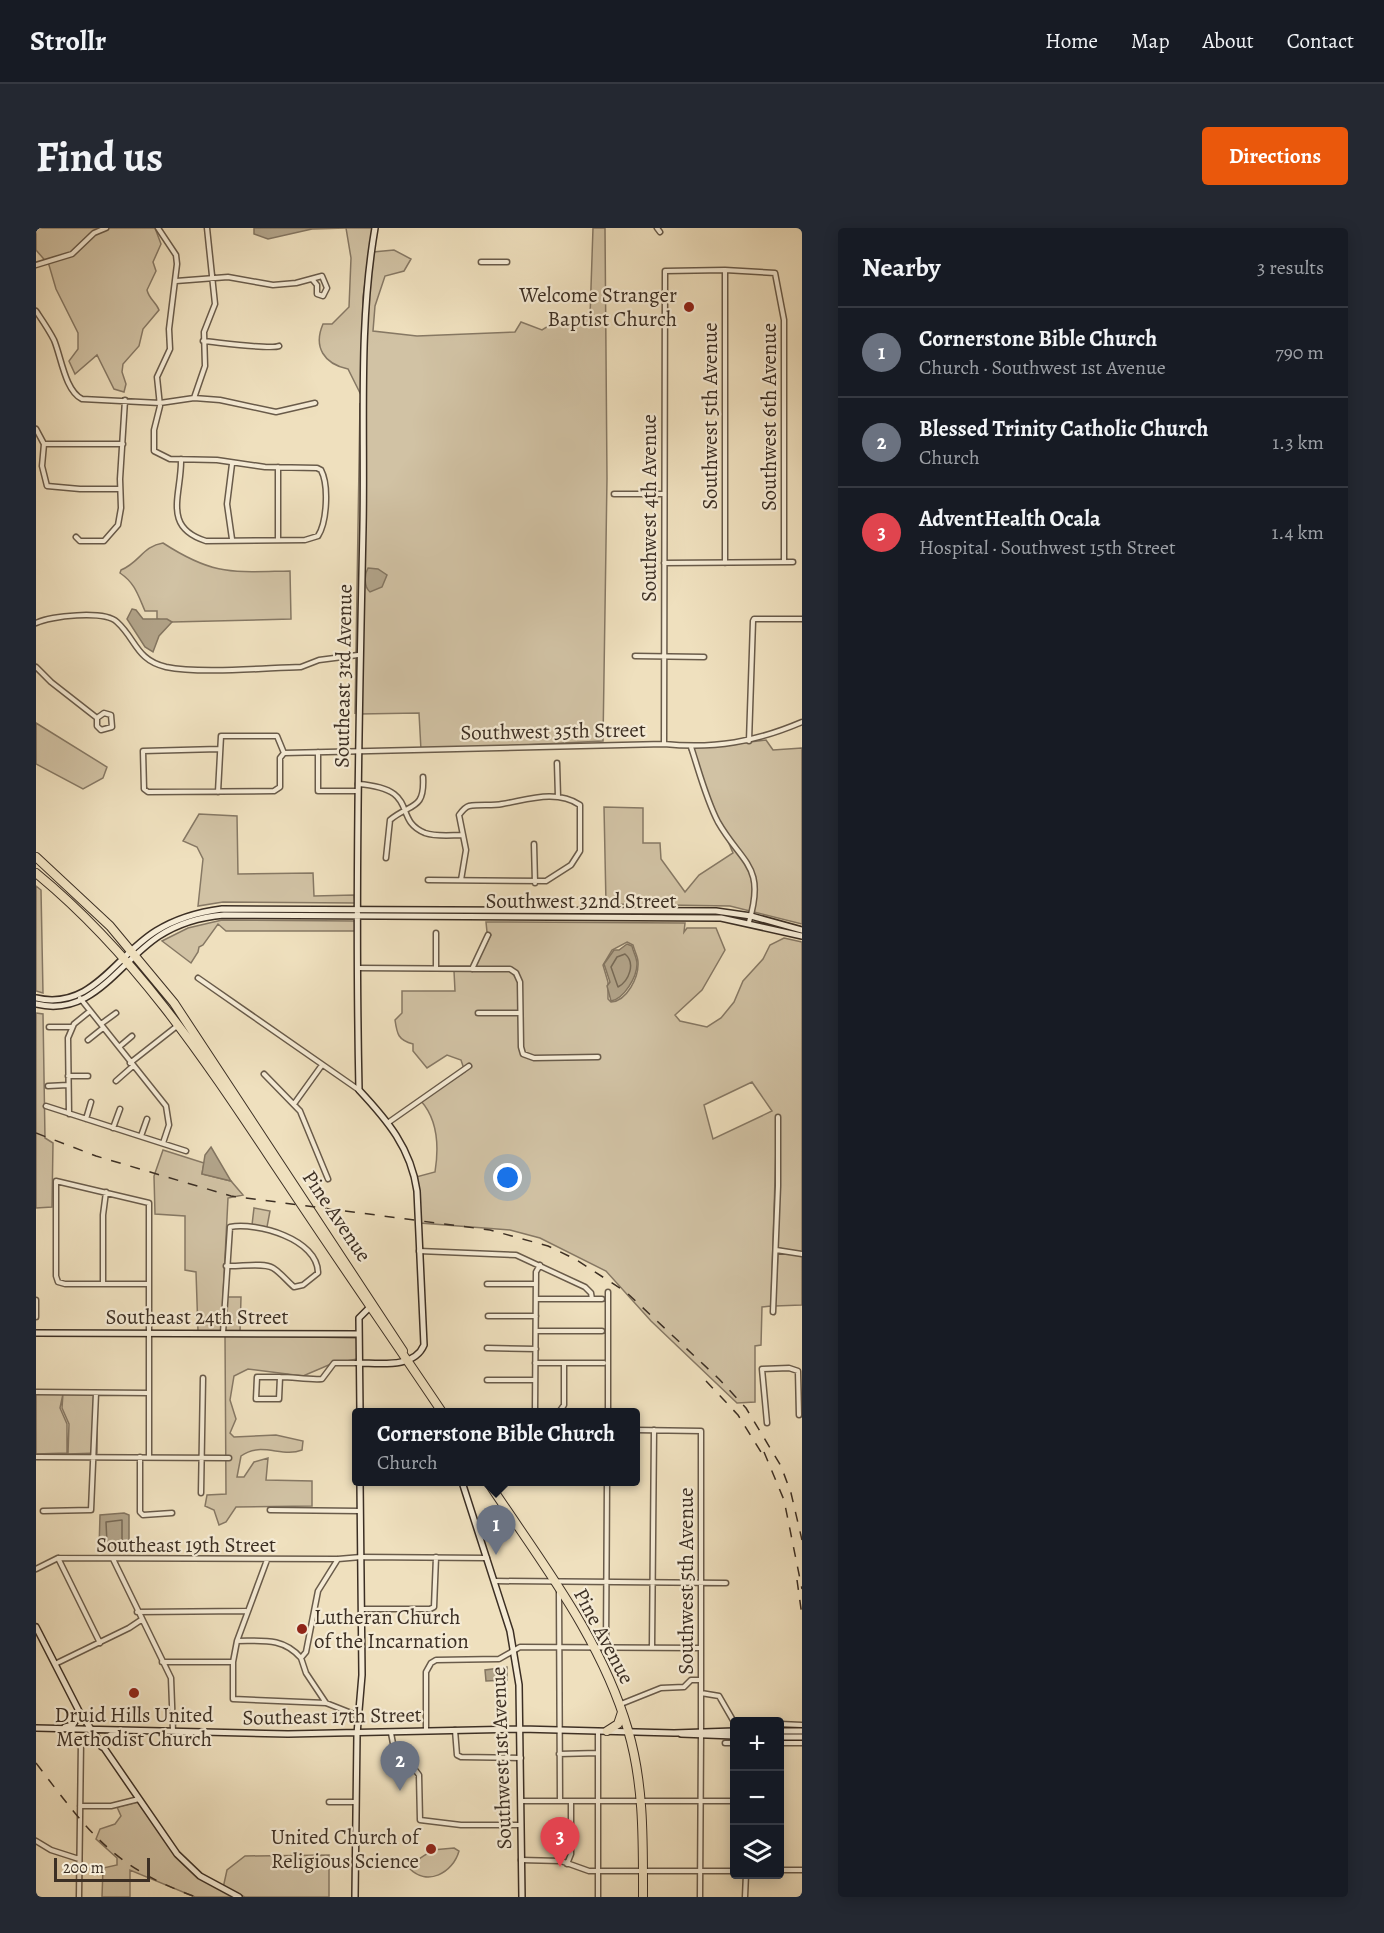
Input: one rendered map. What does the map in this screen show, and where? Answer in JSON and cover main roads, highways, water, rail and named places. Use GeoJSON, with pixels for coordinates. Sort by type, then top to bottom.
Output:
{"type":"FeatureCollection","features":[{"type":"Feature","properties":{"kind":"highway"},"geometry":{"type":"LineString","coordinates":[[36,857],[60,877],[134,953],[182,1022]]}},
{"type":"Feature","properties":{"kind":"highway"},"geometry":{"type":"LineString","coordinates":[[36,871],[50,880],[60,877]]}},
{"type":"Feature","properties":{"kind":"highway"},"geometry":{"type":"LineString","coordinates":[[36,871],[127,959],[182,1022]]}},
{"type":"Feature","properties":{"kind":"highway","name":"Pine Avenue"},"geometry":{"type":"LineString","coordinates":[[182,1022],[439,1408]]}},
{"type":"Feature","properties":{"kind":"highway","name":"Pine Avenue"},"geometry":{"type":"LineString","coordinates":[[491,1486],[596,1647],[621,1707],[629,1732],[641,1801],[643,1897]]}},
{"type":"Feature","properties":{"kind":"highway"},"geometry":{"type":"LineString","coordinates":[[607,1731],[618,1724],[621,1707]]}},
{"type":"Feature","properties":{"kind":"main road","name":"Southeast 3rd Avenue"},"geometry":{"type":"LineString","coordinates":[[375,228],[369,263],[364,322],[363,527],[357,749],[359,1090],[389,1122],[402,1143],[413,1168],[417,1191],[424,1346],[419,1353],[408,1360]]}},
{"type":"Feature","properties":{"kind":"main road","name":"Southwest 32nd Street"},"geometry":{"type":"LineString","coordinates":[[127,959],[155,931],[205,911],[716,912],[802,930]]}},
{"type":"Feature","properties":{"kind":"main road","name":"Southwest 32nd Street"},"geometry":{"type":"LineString","coordinates":[[750,919],[802,936]]}},
{"type":"Feature","properties":{"kind":"main road"},"geometry":{"type":"LineString","coordinates":[[36,998],[54,1001],[77,997],[91,989],[127,959]]}},
{"type":"Feature","properties":{"kind":"main road"},"geometry":{"type":"LineString","coordinates":[[36,1004],[62,1007],[83,1001],[127,959]]}},
{"type":"Feature","properties":{"kind":"main road"},"geometry":{"type":"LineString","coordinates":[[360,1408],[358,1363],[360,1314],[372,1306]]}},
{"type":"Feature","properties":{"kind":"main road","name":"Southeast 24th Street"},"geometry":{"type":"LineString","coordinates":[[36,1333],[359,1334]]}},
{"type":"Feature","properties":{"kind":"main road"},"geometry":{"type":"LineString","coordinates":[[358,1363],[408,1360]]}},
{"type":"Feature","properties":{"kind":"main road"},"geometry":{"type":"LineString","coordinates":[[355,1897],[357,1734],[362,1609],[360,1486]]}},
{"type":"Feature","properties":{"kind":"main road","name":"Southwest 1st Avenue"},"geometry":{"type":"LineString","coordinates":[[463,1486],[495,1581],[514,1652],[522,1758],[522,1897]]}},
{"type":"Feature","properties":{"kind":"main road"},"geometry":{"type":"LineString","coordinates":[[36,1628],[80,1713],[186,1864],[212,1884],[239,1897]]}},
{"type":"Feature","properties":{"kind":"main road"},"geometry":{"type":"LineString","coordinates":[[60,1729],[73,1725],[80,1713]]}},
{"type":"Feature","properties":{"kind":"main road","name":"Southeast 17th Street"},"geometry":{"type":"LineString","coordinates":[[36,1728],[357,1734],[521,1729],[701,1733]]}},
{"type":"Feature","properties":{"kind":"main road"},"geometry":{"type":"LineString","coordinates":[[102,1747],[107,1737],[119,1731]]}},
{"type":"Feature","properties":{"kind":"main road"},"geometry":{"type":"LineString","coordinates":[[701,1733],[730,1731]]}},
{"type":"Feature","properties":{"kind":"main road"},"geometry":{"type":"LineString","coordinates":[[784,1731],[802,1731]]}},
{"type":"Feature","properties":{"kind":"main road"},"geometry":{"type":"LineString","coordinates":[[701,1733],[730,1736]]}},
{"type":"Feature","properties":{"kind":"main road"},"geometry":{"type":"LineString","coordinates":[[784,1737],[802,1737]]}},
{"type":"Feature","properties":{"kind":"water"},"geometry":{"type":"Polygon","coordinates":[[[254,228],[346,228],[312,229],[268,239],[254,234],[254,228]]]}},
{"type":"Feature","properties":{"kind":"water"},"geometry":{"type":"Polygon","coordinates":[[[368,568],[378,569],[387,575],[382,587],[370,592],[365,581],[368,568]]]}},
{"type":"Feature","properties":{"kind":"water"},"geometry":{"type":"Polygon","coordinates":[[[132,609],[136,610],[143,619],[167,619],[172,622],[159,636],[153,652],[145,647],[127,619],[132,609]]]}},
{"type":"Feature","properties":{"kind":"water"},"geometry":{"type":"Polygon","coordinates":[[[627,944],[632,946],[637,961],[636,969],[625,992],[611,1001],[607,986],[610,982],[604,964],[614,950],[619,950],[627,944]]]}},
{"type":"Feature","properties":{"kind":"water"},"geometry":{"type":"Polygon","coordinates":[[[211,1147],[231,1181],[202,1174],[205,1155],[211,1147]]]}},
{"type":"Feature","properties":{"kind":"water"},"geometry":{"type":"Polygon","coordinates":[[[124,1513],[129,1515],[129,1548],[99,1549],[100,1515],[124,1513]]]}},
{"type":"Feature","properties":{"kind":"water"},"geometry":{"type":"Polygon","coordinates":[[[507,1667],[507,1680],[486,1681],[485,1670],[507,1667]]]}},
{"type":"Feature","properties":{"kind":"railway"},"geometry":{"type":"LineString","coordinates":[[36,1133],[96,1156],[231,1196],[490,1230],[548,1246],[575,1259],[626,1292],[719,1379],[746,1408],[781,1466],[791,1493],[802,1540]]}},
{"type":"Feature","properties":{"kind":"railway"},"geometry":{"type":"LineString","coordinates":[[706,1381],[738,1415],[766,1460]]}},
{"type":"Feature","properties":{"kind":"railway"},"geometry":{"type":"LineString","coordinates":[[764,1452],[784,1500],[802,1589]]}},
{"type":"Feature","properties":{"kind":"railway"},"geometry":{"type":"LineString","coordinates":[[797,1580],[802,1616]]}},
{"type":"Feature","properties":{"kind":"railway"},"geometry":{"type":"LineString","coordinates":[[36,1763],[71,1808],[104,1844],[143,1873],[196,1897]]}},
{"type":"Feature","properties":{"kind":"place","name":"Welcome Stranger Baptist Church"},"geometry":{"type":"Point","coordinates":[689,307]}},
{"type":"Feature","properties":{"kind":"place","name":"Cornerstone Bible Church"},"geometry":{"type":"Point","coordinates":[496,1555]}},
{"type":"Feature","properties":{"kind":"place","name":"Lutheran Church of the Incarnation"},"geometry":{"type":"Point","coordinates":[302,1629]}},
{"type":"Feature","properties":{"kind":"place","name":"Druid Hills United Methodist Church"},"geometry":{"type":"Point","coordinates":[134,1693]}},
{"type":"Feature","properties":{"kind":"place","name":"Blessed Trinity Catholic Church"},"geometry":{"type":"Point","coordinates":[400,1791]}},
{"type":"Feature","properties":{"kind":"place","name":"United Church of Religious Science"},"geometry":{"type":"Point","coordinates":[431,1849]}},
{"type":"Feature","properties":{"kind":"place","name":"AdventHealth Ocala"},"geometry":{"type":"Point","coordinates":[560,1867]}}]}
